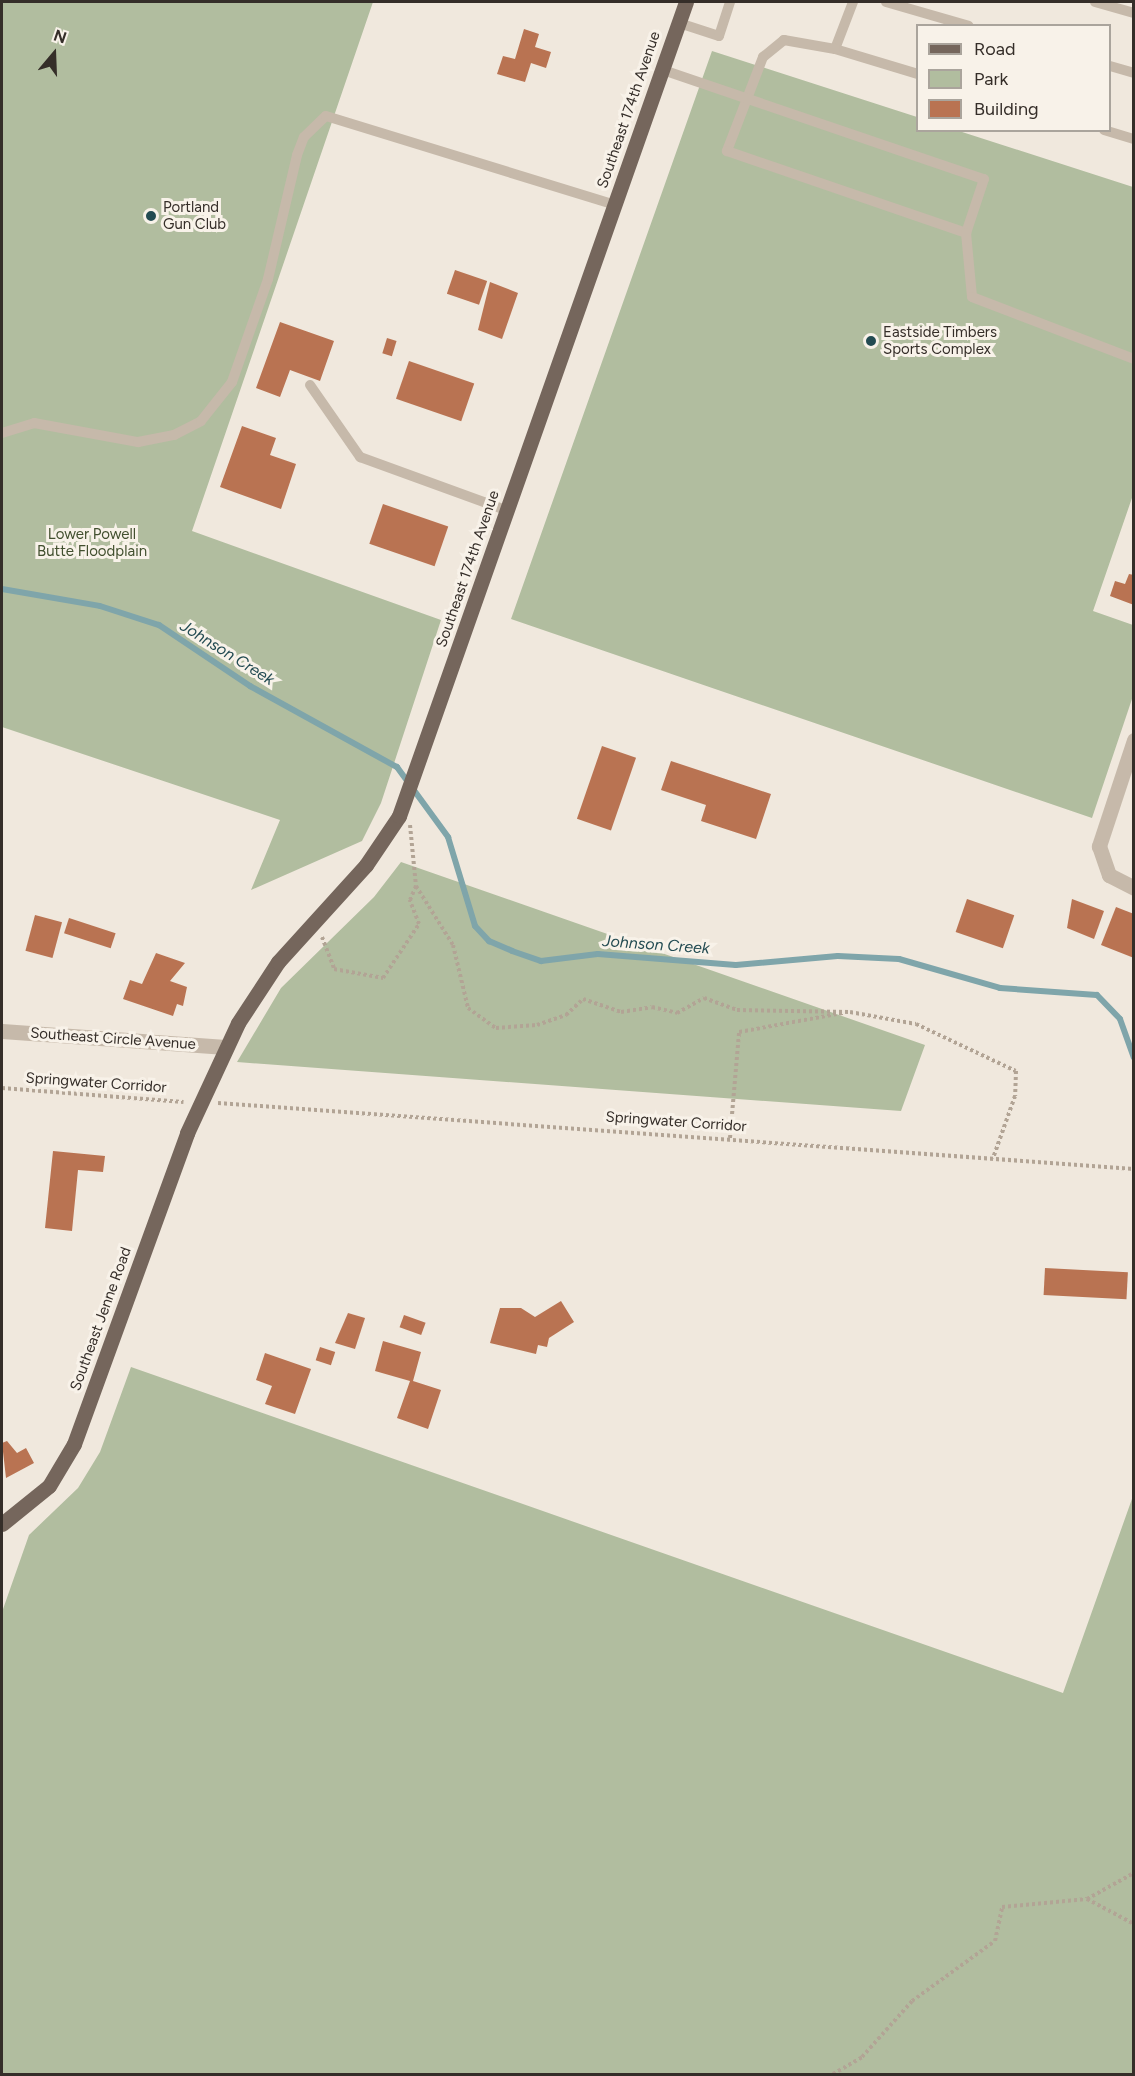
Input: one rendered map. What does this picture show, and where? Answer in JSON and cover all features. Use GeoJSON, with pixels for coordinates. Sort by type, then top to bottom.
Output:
{"type":"FeatureCollection","features":[{"type":"Feature","properties":{"kind":"main road","name":"Southeast 174th Avenue"},"geometry":{"type":"LineString","coordinates":[[194,1102],[262,983],[366,865],[399,816],[686,2]]}},
{"type":"Feature","properties":{"kind":"main road","name":"Southeast Jenne Road"},"geometry":{"type":"LineString","coordinates":[[2,1524],[49,1486],[74,1444],[194,1102]]}},
{"type":"Feature","properties":{"kind":"street"},"geometry":{"type":"LineString","coordinates":[[1134,740],[1099,846],[1109,875],[1134,888]]}},
{"type":"Feature","properties":{"kind":"street","name":"Southeast Circle Avenue"},"geometry":{"type":"LineString","coordinates":[[2,1031],[225,1047]]}},
{"type":"Feature","properties":{"kind":"lane"},"geometry":{"type":"LineString","coordinates":[[679,23],[719,36],[730,2]]}},
{"type":"Feature","properties":{"kind":"lane"},"geometry":{"type":"LineString","coordinates":[[835,49],[853,2]]}},
{"type":"Feature","properties":{"kind":"lane"},"geometry":{"type":"LineString","coordinates":[[886,2],[962,24]]}},
{"type":"Feature","properties":{"kind":"lane"},"geometry":{"type":"LineString","coordinates":[[1095,2],[1134,13]]}},
{"type":"Feature","properties":{"kind":"lane"},"geometry":{"type":"LineString","coordinates":[[916,73],[835,49],[784,40],[763,57],[727,151],[966,233]]}},
{"type":"Feature","properties":{"kind":"lane"},"geometry":{"type":"LineString","coordinates":[[1111,66],[1134,73]]}},
{"type":"Feature","properties":{"kind":"lane"},"geometry":{"type":"LineString","coordinates":[[663,70],[984,179],[966,233],[970,292],[978,302],[1134,359]]}},
{"type":"Feature","properties":{"kind":"lane"},"geometry":{"type":"LineString","coordinates":[[2,433],[34,423],[138,442],[174,435],[201,421],[232,382],[268,279],[297,155],[304,137],[326,116],[615,206]]}},
{"type":"Feature","properties":{"kind":"lane"},"geometry":{"type":"LineString","coordinates":[[1110,132],[1134,140]]}},
{"type":"Feature","properties":{"kind":"lane"},"geometry":{"type":"LineString","coordinates":[[310,385],[360,457],[508,511]]}},
{"type":"Feature","properties":{"kind":"path"},"geometry":{"type":"LineString","coordinates":[[316,920],[334,969],[383,978],[419,924],[410,900],[416,886],[415,828],[399,816]]}},
{"type":"Feature","properties":{"kind":"path"},"geometry":{"type":"LineString","coordinates":[[416,886],[453,945],[468,1008],[496,1028],[537,1025],[566,1015],[583,999],[621,1012],[652,1007],[677,1013],[704,998],[737,1010],[850,1012],[916,1024],[1016,1071],[1015,1096],[993,1158]]}},
{"type":"Feature","properties":{"kind":"path"},"geometry":{"type":"LineString","coordinates":[[730,1138],[739,1032],[850,1012]]}},
{"type":"Feature","properties":{"kind":"path","name":"Springwater Corridor"},"geometry":{"type":"LineString","coordinates":[[2,1088],[194,1102]]}},
{"type":"Feature","properties":{"kind":"path","name":"Springwater Corridor"},"geometry":{"type":"LineString","coordinates":[[216,1103],[730,1138],[1134,1169]]}},
{"type":"Feature","properties":{"kind":"path"},"geometry":{"type":"LineString","coordinates":[[833,2074],[862,2057],[912,2001],[995,1941],[1002,1907],[1087,1899],[1134,1873]]}},
{"type":"Feature","properties":{"kind":"path"},"geometry":{"type":"LineString","coordinates":[[1087,1899],[1134,1924]]}},
{"type":"Feature","properties":{"kind":"green space","name":"Lower Powell Butte Floodplain"},"geometry":{"type":"Polygon","coordinates":[[[2,2],[373,2],[192,531],[441,620],[381,803],[362,841],[251,890],[280,820],[2,727],[2,2]]]}},
{"type":"Feature","properties":{"kind":"green space","name":"Eastside Timbers Sports Complex"},"geometry":{"type":"Polygon","coordinates":[[[712,51],[916,117],[916,132],[962,132],[1133,187],[1133,495],[1093,611],[1133,625],[1133,696],[1092,818],[511,619],[712,51]]]}},
{"type":"Feature","properties":{"kind":"green space"},"geometry":{"type":"Polygon","coordinates":[[[401,862],[925,1045],[901,1111],[237,1062],[281,988],[374,897],[401,862]]]}},
{"type":"Feature","properties":{"kind":"green space"},"geometry":{"type":"Polygon","coordinates":[[[131,1367],[1063,1693],[1133,1496],[1133,2074],[2,2074],[2,1612],[29,1535],[78,1488],[100,1452],[131,1367]]]}},
{"type":"Feature","properties":{"kind":"building"},"geometry":{"type":"Polygon","coordinates":[[[524,29],[539,34],[535,47],[551,52],[546,68],[531,63],[525,82],[497,74],[503,56],[515,59],[524,29]]]}},
{"type":"Feature","properties":{"kind":"building"},"geometry":{"type":"Polygon","coordinates":[[[455,270],[487,281],[479,305],[447,294],[455,270]]]}},
{"type":"Feature","properties":{"kind":"building"},"geometry":{"type":"Polygon","coordinates":[[[490,282],[518,293],[502,339],[478,330],[490,282]]]}},
{"type":"Feature","properties":{"kind":"building"},"geometry":{"type":"Polygon","coordinates":[[[280,322],[334,341],[320,381],[290,370],[280,397],[256,388],[280,322]]]}},
{"type":"Feature","properties":{"kind":"building"},"geometry":{"type":"Polygon","coordinates":[[[387,338],[397,341],[392,356],[382,353],[387,338]]]}},
{"type":"Feature","properties":{"kind":"building"},"geometry":{"type":"Polygon","coordinates":[[[409,361],[474,383],[461,421],[396,399],[409,361]]]}},
{"type":"Feature","properties":{"kind":"building"},"geometry":{"type":"Polygon","coordinates":[[[242,426],[276,438],[270,455],[296,464],[281,509],[220,487],[242,426]]]}},
{"type":"Feature","properties":{"kind":"building"},"geometry":{"type":"Polygon","coordinates":[[[383,504],[448,526],[435,566],[369,544],[383,504]]]}},
{"type":"Feature","properties":{"kind":"building"},"geometry":{"type":"Polygon","coordinates":[[[1129,574],[1134,575],[1134,605],[1110,596],[1115,581],[1125,584],[1129,574]]]}},
{"type":"Feature","properties":{"kind":"building"},"geometry":{"type":"Polygon","coordinates":[[[602,746],[636,758],[611,831],[577,819],[602,746]]]}},
{"type":"Feature","properties":{"kind":"building"},"geometry":{"type":"Polygon","coordinates":[[[671,761],[771,794],[756,839],[701,821],[706,805],[661,790],[671,761]]]}},
{"type":"Feature","properties":{"kind":"building"},"geometry":{"type":"Polygon","coordinates":[[[967,899],[1014,915],[1003,948],[956,932],[967,899]]]}},
{"type":"Feature","properties":{"kind":"building"},"geometry":{"type":"Polygon","coordinates":[[[1072,899],[1104,911],[1094,939],[1067,928],[1072,899]]]}},
{"type":"Feature","properties":{"kind":"building"},"geometry":{"type":"Polygon","coordinates":[[[1116,907],[1134,914],[1134,958],[1101,945],[1116,907]]]}},
{"type":"Feature","properties":{"kind":"building"},"geometry":{"type":"Polygon","coordinates":[[[35,915],[62,922],[52,958],[25,951],[35,915]]]}},
{"type":"Feature","properties":{"kind":"building"},"geometry":{"type":"Polygon","coordinates":[[[69,918],[116,933],[111,948],[64,933],[69,918]]]}},
{"type":"Feature","properties":{"kind":"building"},"geometry":{"type":"Polygon","coordinates":[[[156,953],[185,963],[170,981],[187,987],[183,1006],[177,1004],[173,1016],[123,999],[130,980],[142,984],[156,953]]]}},
{"type":"Feature","properties":{"kind":"building"},"geometry":{"type":"Polygon","coordinates":[[[714,1121],[724,1122],[723,1128],[713,1127],[714,1121]]]}},
{"type":"Feature","properties":{"kind":"building"},"geometry":{"type":"Polygon","coordinates":[[[53,1151],[105,1156],[103,1172],[78,1170],[72,1231],[45,1228],[53,1151]]]}},
{"type":"Feature","properties":{"kind":"building"},"geometry":{"type":"Polygon","coordinates":[[[1045,1268],[1128,1272],[1126,1299],[1044,1295],[1045,1268]]]}},
{"type":"Feature","properties":{"kind":"building"},"geometry":{"type":"Polygon","coordinates":[[[561,1301],[574,1322],[549,1338],[547,1347],[538,1345],[536,1354],[490,1343],[500,1308],[521,1308],[535,1317],[561,1301]]]}},
{"type":"Feature","properties":{"kind":"building"},"geometry":{"type":"Polygon","coordinates":[[[348,1313],[365,1318],[355,1349],[335,1343],[348,1313]]]}},
{"type":"Feature","properties":{"kind":"building"},"geometry":{"type":"Polygon","coordinates":[[[404,1315],[426,1323],[421,1335],[400,1327],[404,1315]]]}},
{"type":"Feature","properties":{"kind":"building"},"geometry":{"type":"Polygon","coordinates":[[[383,1341],[421,1352],[413,1381],[441,1390],[428,1429],[397,1418],[410,1381],[375,1371],[383,1341]]]}},
{"type":"Feature","properties":{"kind":"building"},"geometry":{"type":"Polygon","coordinates":[[[320,1347],[335,1352],[331,1365],[316,1360],[320,1347]]]}},
{"type":"Feature","properties":{"kind":"building"},"geometry":{"type":"Polygon","coordinates":[[[265,1353],[311,1369],[295,1414],[265,1404],[272,1386],[256,1380],[265,1353]]]}},
{"type":"Feature","properties":{"kind":"building"},"geometry":{"type":"Polygon","coordinates":[[[7,1441],[17,1453],[26,1448],[34,1463],[6,1478],[2,1443],[7,1441]]]}},
{"type":"Feature","properties":{"kind":"waterway","name":"Johnson Creek"},"geometry":{"type":"LineString","coordinates":[[2,589],[100,606],[159,625],[250,686],[397,767],[448,837],[475,926],[489,941],[512,951],[541,961],[598,954],[736,965],[838,956],[899,959],[1000,988],[1097,995],[1120,1019],[1134,1058]]}},
{"type":"Feature","properties":{"kind":"place","name":"Portland Gun Club"},"geometry":{"type":"Point","coordinates":[151,216]}},
{"type":"Feature","properties":{"kind":"place","name":"Eastside Timbers Sports Complex"},"geometry":{"type":"Point","coordinates":[871,341]}}]}
